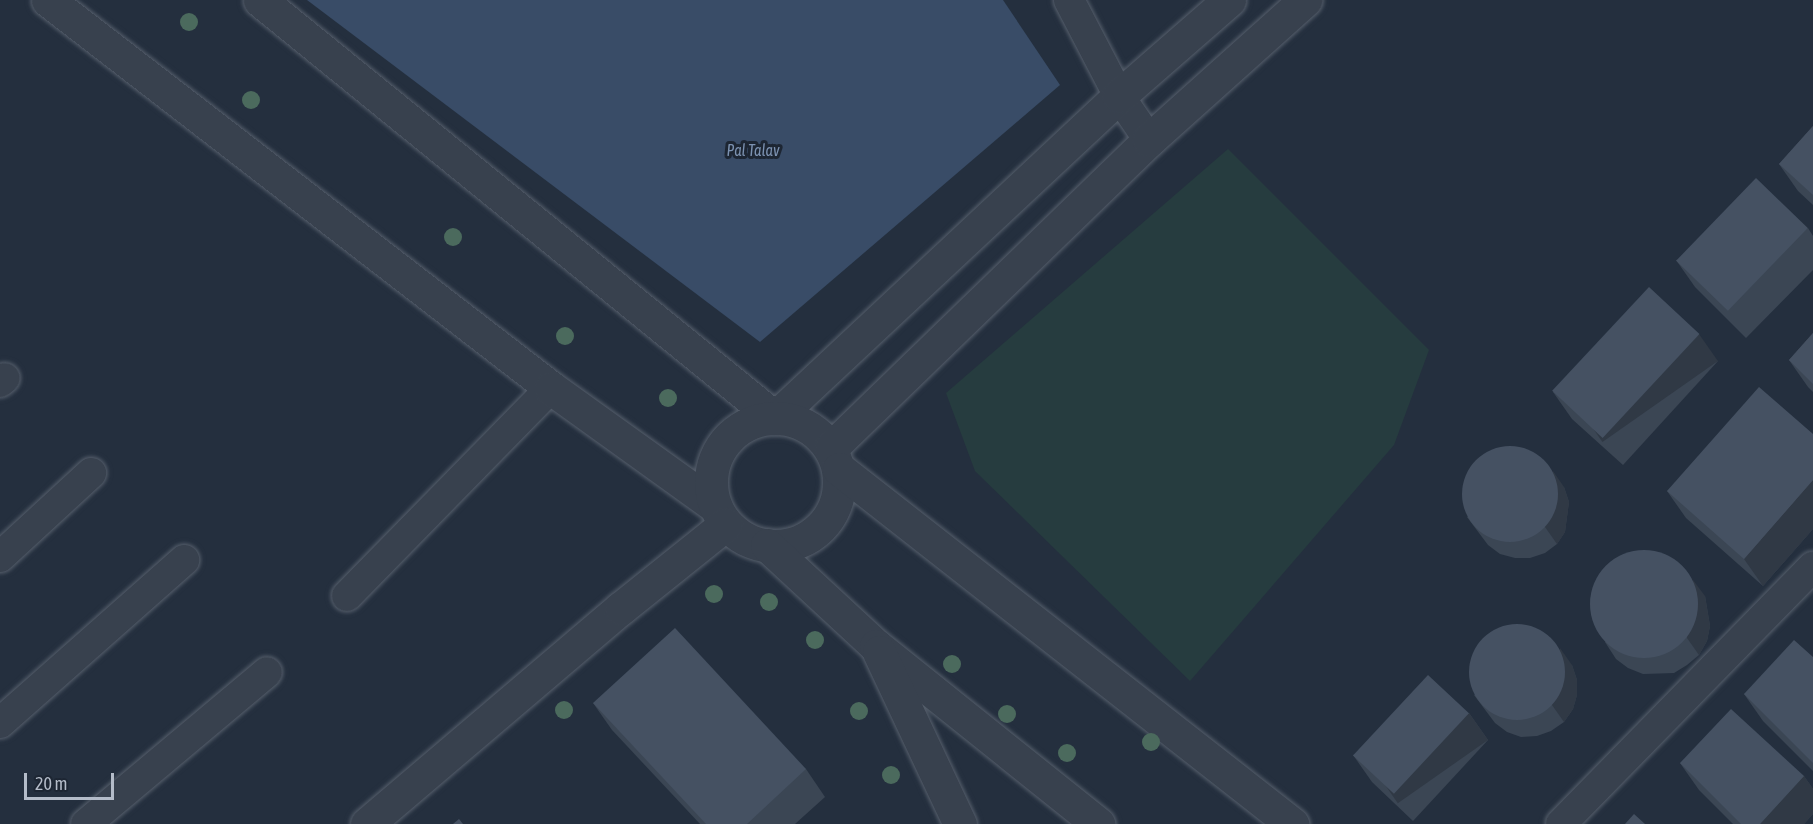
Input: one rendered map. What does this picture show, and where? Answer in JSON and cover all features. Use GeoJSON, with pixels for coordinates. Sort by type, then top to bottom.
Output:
{"type":"FeatureCollection","features":[{"type":"Feature","properties":{"kind":"street"},"geometry":{"type":"LineString","coordinates":[[48,0],[551,388],[720,515],[741,537],[780,547],[800,542],[819,530],[832,512],[839,491],[835,458]]}},
{"type":"Feature","properties":{"kind":"street"},"geometry":{"type":"LineString","coordinates":[[260,0],[775,418]]}},
{"type":"Feature","properties":{"kind":"street"},"geometry":{"type":"LineString","coordinates":[[1069,0],[1119,96],[1149,140]]}},
{"type":"Feature","properties":{"kind":"street"},"geometry":{"type":"LineString","coordinates":[[775,418],[1119,96],[1229,0]]}},
{"type":"Feature","properties":{"kind":"street"},"geometry":{"type":"LineString","coordinates":[[835,458],[1149,140],[1305,0]]}},
{"type":"Feature","properties":{"kind":"street"},"geometry":{"type":"LineString","coordinates":[[347,596],[551,388]]}},
{"type":"Feature","properties":{"kind":"street"},"geometry":{"type":"LineString","coordinates":[[720,515],[711,486],[713,466],[721,447],[735,432],[753,422],[775,418],[797,421],[816,432],[835,458],[1292,824]]}},
{"type":"Feature","properties":{"kind":"street"},"geometry":{"type":"LineString","coordinates":[[0,558],[91,473]]}},
{"type":"Feature","properties":{"kind":"street"},"geometry":{"type":"LineString","coordinates":[[367,824],[621,608],[720,515]]}},
{"type":"Feature","properties":{"kind":"street"},"geometry":{"type":"LineString","coordinates":[[767,545],[876,646],[1098,824]]}},
{"type":"Feature","properties":{"kind":"street"},"geometry":{"type":"LineString","coordinates":[[0,723],[184,560]]}},
{"type":"Feature","properties":{"kind":"street"},"geometry":{"type":"LineString","coordinates":[[1561,824],[1813,567]]}},
{"type":"Feature","properties":{"kind":"street"},"geometry":{"type":"LineString","coordinates":[[876,646],[960,824]]}},
{"type":"Feature","properties":{"kind":"street"},"geometry":{"type":"LineString","coordinates":[[86,824],[267,672]]}},
{"type":"Feature","properties":{"kind":"green space"},"geometry":{"type":"Polygon","coordinates":[[[1228,149],[1429,350],[1394,445],[1190,681],[975,471],[946,393],[1228,149]]]}},
{"type":"Feature","properties":{"kind":"water","name":"Pal Talav"},"geometry":{"type":"Polygon","coordinates":[[[307,0],[1003,0],[1060,85],[760,342],[307,0]]]}},
{"type":"Feature","properties":{"kind":"building"},"geometry":{"type":"Polygon","coordinates":[[[1813,126],[1813,195],[1779,164],[1813,126]]]}},
{"type":"Feature","properties":{"kind":"building"},"geometry":{"type":"Polygon","coordinates":[[[1756,178],[1808,228],[1728,311],[1676,261],[1756,178]]]}},
{"type":"Feature","properties":{"kind":"building"},"geometry":{"type":"Polygon","coordinates":[[[1649,287],[1699,334],[1603,438],[1552,391],[1649,287]]]}},
{"type":"Feature","properties":{"kind":"building"},"geometry":{"type":"Polygon","coordinates":[[[1813,333],[1813,384],[1789,360],[1813,333]]]}},
{"type":"Feature","properties":{"kind":"building"},"geometry":{"type":"Polygon","coordinates":[[[1759,387],[1813,434],[1813,480],[1744,559],[1667,491],[1759,387]]]}},
{"type":"Feature","properties":{"kind":"building"},"geometry":{"type":"Polygon","coordinates":[[[1510,446],[1528,450],[1544,460],[1554,476],[1558,494],[1554,512],[1544,528],[1528,538],[1510,542],[1492,538],[1476,528],[1466,512],[1462,494],[1466,476],[1476,460],[1492,450],[1510,446]]]}},
{"type":"Feature","properties":{"kind":"building"},"geometry":{"type":"Polygon","coordinates":[[[1644,550],[1665,554],[1682,566],[1694,583],[1698,604],[1694,625],[1682,642],[1665,654],[1644,658],[1623,654],[1606,642],[1594,625],[1590,604],[1594,583],[1606,566],[1623,554],[1644,550]]]}},
{"type":"Feature","properties":{"kind":"building"},"geometry":{"type":"Polygon","coordinates":[[[1517,624],[1535,627],[1551,638],[1562,654],[1565,672],[1562,690],[1551,706],[1535,717],[1517,720],[1499,717],[1483,706],[1472,690],[1469,672],[1472,654],[1483,638],[1499,627],[1517,624]]]}},
{"type":"Feature","properties":{"kind":"building"},"geometry":{"type":"Polygon","coordinates":[[[675,628],[806,769],[747,824],[706,824],[593,703],[675,628]]]}},
{"type":"Feature","properties":{"kind":"building"},"geometry":{"type":"Polygon","coordinates":[[[1794,640],[1813,657],[1813,763],[1744,694],[1794,640]]]}},
{"type":"Feature","properties":{"kind":"building"},"geometry":{"type":"Polygon","coordinates":[[[1428,675],[1469,713],[1394,794],[1353,755],[1428,675]]]}},
{"type":"Feature","properties":{"kind":"building"},"geometry":{"type":"Polygon","coordinates":[[[1731,709],[1804,776],[1760,824],[1741,824],[1680,763],[1731,709]]]}},
{"type":"Feature","properties":{"kind":"building"},"geometry":{"type":"Polygon","coordinates":[[[1634,814],[1645,824],[1625,824],[1634,814]]]}},
{"type":"Feature","properties":{"kind":"building"},"geometry":{"type":"Polygon","coordinates":[[[459,819],[463,824],[453,824],[459,819]]]}}]}
